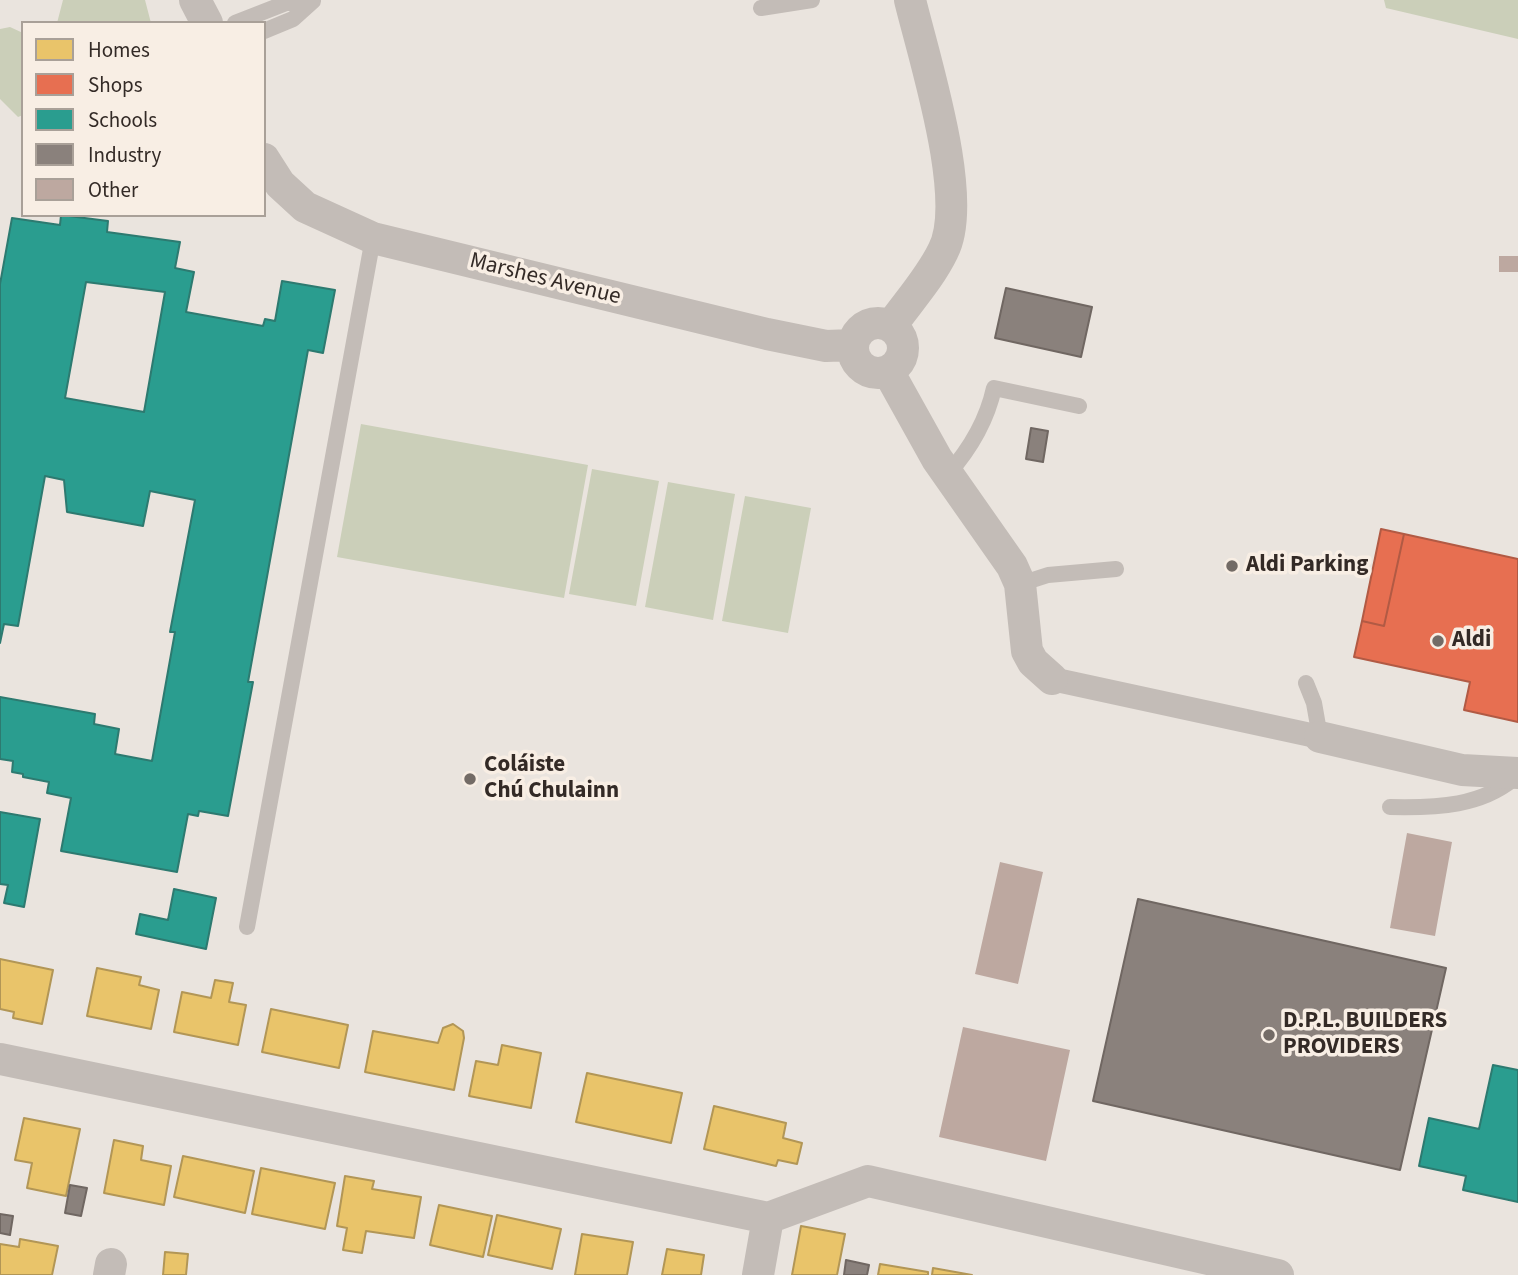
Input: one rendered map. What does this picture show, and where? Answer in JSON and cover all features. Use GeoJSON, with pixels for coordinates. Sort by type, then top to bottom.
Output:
{"type":"FeatureCollection","features":[{"type":"Feature","properties":{"kind":"street"},"geometry":{"type":"LineString","coordinates":[[195,0],[206,21]]}},
{"type":"Feature","properties":{"kind":"street"},"geometry":{"type":"LineString","coordinates":[[891,326],[944,250],[952,219],[952,179],[910,0]]}},
{"type":"Feature","properties":{"kind":"street","name":"Marshes Avenue"},"geometry":{"type":"LineString","coordinates":[[266,162],[280,184],[305,207],[373,238],[767,334],[826,346],[853,345]]}},
{"type":"Feature","properties":{"kind":"street"},"geometry":{"type":"LineString","coordinates":[[869,324],[891,326],[901,338],[903,353],[895,366],[879,373],[864,368],[858,362],[853,345],[858,332],[869,324]]}},
{"type":"Feature","properties":{"kind":"street"},"geometry":{"type":"LineString","coordinates":[[888,371],[948,474],[999,544],[1020,584],[1027,651],[1033,662],[1052,679],[1462,770],[1518,774]]}},
{"type":"Feature","properties":{"kind":"street"},"geometry":{"type":"LineString","coordinates":[[0,1059],[768,1218],[868,1181],[1278,1275]]}},
{"type":"Feature","properties":{"kind":"street"},"geometry":{"type":"LineString","coordinates":[[758,1275],[768,1218]]}},
{"type":"Feature","properties":{"kind":"lane"},"geometry":{"type":"LineString","coordinates":[[761,8],[780,1],[812,0]]}},
{"type":"Feature","properties":{"kind":"lane"},"geometry":{"type":"LineString","coordinates":[[240,21],[286,3],[312,2]]}},
{"type":"Feature","properties":{"kind":"lane"},"geometry":{"type":"LineString","coordinates":[[266,31],[293,19],[312,2]]}},
{"type":"Feature","properties":{"kind":"lane"},"geometry":{"type":"LineString","coordinates":[[247,928],[373,238]]}},
{"type":"Feature","properties":{"kind":"lane"},"geometry":{"type":"LineString","coordinates":[[948,474],[967,454],[990,403],[994,387],[1079,406]]}},
{"type":"Feature","properties":{"kind":"lane"},"geometry":{"type":"LineString","coordinates":[[1020,584],[1048,575],[1116,569]]}},
{"type":"Feature","properties":{"kind":"lane"},"geometry":{"type":"LineString","coordinates":[[1306,683],[1314,704],[1320,737]]}},
{"type":"Feature","properties":{"kind":"lane"},"geometry":{"type":"LineString","coordinates":[[1390,807],[1435,808],[1474,800],[1502,790],[1518,774]]}},
{"type":"Feature","properties":{"kind":"green space"},"geometry":{"type":"Polygon","coordinates":[[[63,0],[145,0],[150,21],[58,21],[63,0]]]}},
{"type":"Feature","properties":{"kind":"green space"},"geometry":{"type":"Polygon","coordinates":[[[1384,0],[1518,0],[1518,39],[1386,8],[1384,0]]]}},
{"type":"Feature","properties":{"kind":"green space"},"geometry":{"type":"Polygon","coordinates":[[[10,27],[21,32],[21,116],[18,117],[0,99],[0,29],[10,27]]]}},
{"type":"Feature","properties":{"kind":"green space"},"geometry":{"type":"Polygon","coordinates":[[[361,424],[588,465],[564,598],[337,557],[361,424]]]}},
{"type":"Feature","properties":{"kind":"green space"},"geometry":{"type":"Polygon","coordinates":[[[592,469],[659,481],[636,606],[569,594],[592,469]]]}},
{"type":"Feature","properties":{"kind":"green space"},"geometry":{"type":"Polygon","coordinates":[[[668,482],[735,494],[713,620],[645,607],[668,482]]]}},
{"type":"Feature","properties":{"kind":"green space"},"geometry":{"type":"Polygon","coordinates":[[[745,496],[811,508],[788,633],[722,621],[745,496]]]}},
{"type":"Feature","properties":{"kind":"building: Homes"},"geometry":{"type":"Polygon","coordinates":[[[0,959],[53,970],[42,1024],[13,1018],[14,1012],[0,1009],[0,959]]]}},
{"type":"Feature","properties":{"kind":"building: Homes"},"geometry":{"type":"Polygon","coordinates":[[[97,968],[141,977],[139,985],[159,990],[151,1029],[87,1016],[97,968]]]}},
{"type":"Feature","properties":{"kind":"building: Homes"},"geometry":{"type":"Polygon","coordinates":[[[215,980],[233,983],[229,1002],[246,1005],[238,1045],[174,1032],[182,992],[211,998],[215,980]]]}},
{"type":"Feature","properties":{"kind":"building: Homes"},"geometry":{"type":"Polygon","coordinates":[[[271,1009],[348,1025],[339,1068],[262,1052],[271,1009]]]}},
{"type":"Feature","properties":{"kind":"building: Homes"},"geometry":{"type":"Polygon","coordinates":[[[453,1024],[463,1031],[464,1038],[454,1090],[365,1072],[373,1031],[438,1043],[443,1028],[453,1024]]]}},
{"type":"Feature","properties":{"kind":"building: Homes"},"geometry":{"type":"Polygon","coordinates":[[[502,1045],[541,1053],[531,1108],[469,1096],[476,1061],[498,1065],[502,1045]]]}},
{"type":"Feature","properties":{"kind":"building: Homes"},"geometry":{"type":"Polygon","coordinates":[[[587,1073],[682,1093],[671,1143],[576,1122],[587,1073]]]}},
{"type":"Feature","properties":{"kind":"building: Homes"},"geometry":{"type":"Polygon","coordinates":[[[714,1106],[786,1123],[783,1138],[802,1143],[797,1164],[778,1160],[776,1166],[704,1149],[714,1106]]]}},
{"type":"Feature","properties":{"kind":"building: Homes"},"geometry":{"type":"Polygon","coordinates":[[[24,1118],[80,1129],[66,1196],[27,1188],[32,1163],[15,1160],[24,1118]]]}},
{"type":"Feature","properties":{"kind":"building: Homes"},"geometry":{"type":"Polygon","coordinates":[[[114,1140],[143,1146],[141,1160],[171,1166],[164,1205],[104,1193],[114,1140]]]}},
{"type":"Feature","properties":{"kind":"building: Homes"},"geometry":{"type":"Polygon","coordinates":[[[183,1156],[254,1171],[245,1213],[174,1197],[183,1156]]]}},
{"type":"Feature","properties":{"kind":"building: Homes"},"geometry":{"type":"Polygon","coordinates":[[[261,1168],[335,1183],[325,1229],[252,1214],[261,1168]]]}},
{"type":"Feature","properties":{"kind":"building: Homes"},"geometry":{"type":"Polygon","coordinates":[[[345,1176],[374,1181],[372,1189],[421,1197],[414,1238],[366,1231],[362,1253],[343,1250],[347,1228],[337,1226],[345,1176]]]}},
{"type":"Feature","properties":{"kind":"building: Homes"},"geometry":{"type":"Polygon","coordinates":[[[439,1205],[492,1216],[483,1257],[430,1245],[439,1205]]]}},
{"type":"Feature","properties":{"kind":"building: Homes"},"geometry":{"type":"Polygon","coordinates":[[[497,1215],[561,1229],[552,1269],[488,1255],[497,1215]]]}},
{"type":"Feature","properties":{"kind":"building: Homes"},"geometry":{"type":"Polygon","coordinates":[[[801,1226],[845,1234],[837,1275],[792,1275],[801,1226]]]}},
{"type":"Feature","properties":{"kind":"building: Homes"},"geometry":{"type":"Polygon","coordinates":[[[582,1234],[633,1242],[627,1275],[575,1275],[582,1234]]]}},
{"type":"Feature","properties":{"kind":"building: Homes"},"geometry":{"type":"Polygon","coordinates":[[[20,1239],[58,1246],[52,1275],[0,1275],[0,1244],[19,1247],[20,1239]]]}},
{"type":"Feature","properties":{"kind":"building: Homes"},"geometry":{"type":"Polygon","coordinates":[[[667,1249],[704,1255],[701,1275],[662,1275],[667,1249]]]}},
{"type":"Feature","properties":{"kind":"building: Homes"},"geometry":{"type":"Polygon","coordinates":[[[165,1252],[188,1254],[186,1275],[163,1275],[165,1252]]]}},
{"type":"Feature","properties":{"kind":"building: Homes"},"geometry":{"type":"Polygon","coordinates":[[[880,1264],[928,1272],[928,1275],[878,1275],[880,1264]]]}},
{"type":"Feature","properties":{"kind":"building: Homes"},"geometry":{"type":"Polygon","coordinates":[[[933,1268],[972,1275],[932,1275],[933,1268]]]}},
{"type":"Feature","properties":{"kind":"building: Shops"},"geometry":{"type":"Polygon","coordinates":[[[1381,529],[1404,534],[1384,626],[1362,621],[1381,529]]]}},
{"type":"Feature","properties":{"kind":"building: Shops","name":"Aldi"},"geometry":{"type":"Polygon","coordinates":[[[1404,534],[1518,559],[1518,722],[1464,710],[1470,682],[1354,657],[1362,621],[1384,626],[1404,534]]]}},
{"type":"Feature","properties":{"kind":"building: Schools"},"geometry":{"type":"Polygon","coordinates":[[[61,217],[108,221],[107,232],[180,242],[175,268],[194,272],[186,312],[263,326],[265,319],[275,321],[282,281],[335,290],[323,353],[308,350],[248,682],[253,682],[228,816],[199,811],[198,816],[188,814],[177,872],[61,851],[71,798],[47,793],[49,782],[12,772],[13,761],[0,759],[0,697],[95,714],[94,724],[119,729],[115,754],[152,761],[175,632],[170,632],[195,500],[150,491],[143,526],[67,512],[64,480],[45,476],[18,626],[4,624],[0,643],[0,284],[12,218],[60,225],[61,217]],[[86,282],[65,398],[144,412],[165,292],[86,282]]]}},
{"type":"Feature","properties":{"kind":"building: Schools"},"geometry":{"type":"Polygon","coordinates":[[[0,812],[40,819],[24,907],[4,903],[8,885],[0,884],[0,812]]]}},
{"type":"Feature","properties":{"kind":"building: Schools"},"geometry":{"type":"Polygon","coordinates":[[[174,889],[216,898],[206,949],[136,934],[140,914],[168,920],[174,889]]]}},
{"type":"Feature","properties":{"kind":"building: Schools"},"geometry":{"type":"Polygon","coordinates":[[[1493,1065],[1518,1070],[1518,1202],[1463,1190],[1466,1176],[1419,1166],[1429,1118],[1479,1129],[1493,1065]]]}},
{"type":"Feature","properties":{"kind":"building: Industry"},"geometry":{"type":"Polygon","coordinates":[[[1006,288],[1092,307],[1081,357],[995,338],[1006,288]]]}},
{"type":"Feature","properties":{"kind":"building: Industry"},"geometry":{"type":"Polygon","coordinates":[[[1031,428],[1048,431],[1043,462],[1026,459],[1031,428]]]}},
{"type":"Feature","properties":{"kind":"building: Industry","name":"D.P.L. BUILDERS PROVIDERS"},"geometry":{"type":"Polygon","coordinates":[[[1138,899],[1446,968],[1400,1170],[1093,1101],[1138,899]]]}},
{"type":"Feature","properties":{"kind":"building: Industry"},"geometry":{"type":"Polygon","coordinates":[[[70,1185],[87,1188],[81,1216],[65,1213],[70,1185]]]}},
{"type":"Feature","properties":{"kind":"building: Industry"},"geometry":{"type":"Polygon","coordinates":[[[0,1214],[13,1216],[10,1235],[0,1233],[0,1214]]]}},
{"type":"Feature","properties":{"kind":"building: Industry"},"geometry":{"type":"Polygon","coordinates":[[[846,1260],[869,1265],[867,1275],[844,1275],[846,1260]]]}},
{"type":"Feature","properties":{"kind":"building: Other"},"geometry":{"type":"Polygon","coordinates":[[[1499,256],[1518,256],[1518,272],[1499,272],[1499,256]]]}},
{"type":"Feature","properties":{"kind":"building: Other"},"geometry":{"type":"Polygon","coordinates":[[[1407,833],[1452,842],[1435,936],[1390,928],[1407,833]]]}},
{"type":"Feature","properties":{"kind":"building: Other"},"geometry":{"type":"Polygon","coordinates":[[[1000,862],[1043,872],[1018,984],[975,974],[1000,862]]]}},
{"type":"Feature","properties":{"kind":"building: Other"},"geometry":{"type":"Polygon","coordinates":[[[963,1027],[1070,1050],[1046,1161],[939,1137],[963,1027]]]}},
{"type":"Feature","properties":{"kind":"place","name":"Aldi Parking"},"geometry":{"type":"Point","coordinates":[1232,566]}},
{"type":"Feature","properties":{"kind":"place","name":"Aldi"},"geometry":{"type":"Point","coordinates":[1438,641]}},
{"type":"Feature","properties":{"kind":"place","name":"Coláiste Chú Chulainn"},"geometry":{"type":"Point","coordinates":[470,779]}},
{"type":"Feature","properties":{"kind":"place","name":"D.P.L. BUILDERS PROVIDERS"},"geometry":{"type":"Point","coordinates":[1269,1035]}}]}
